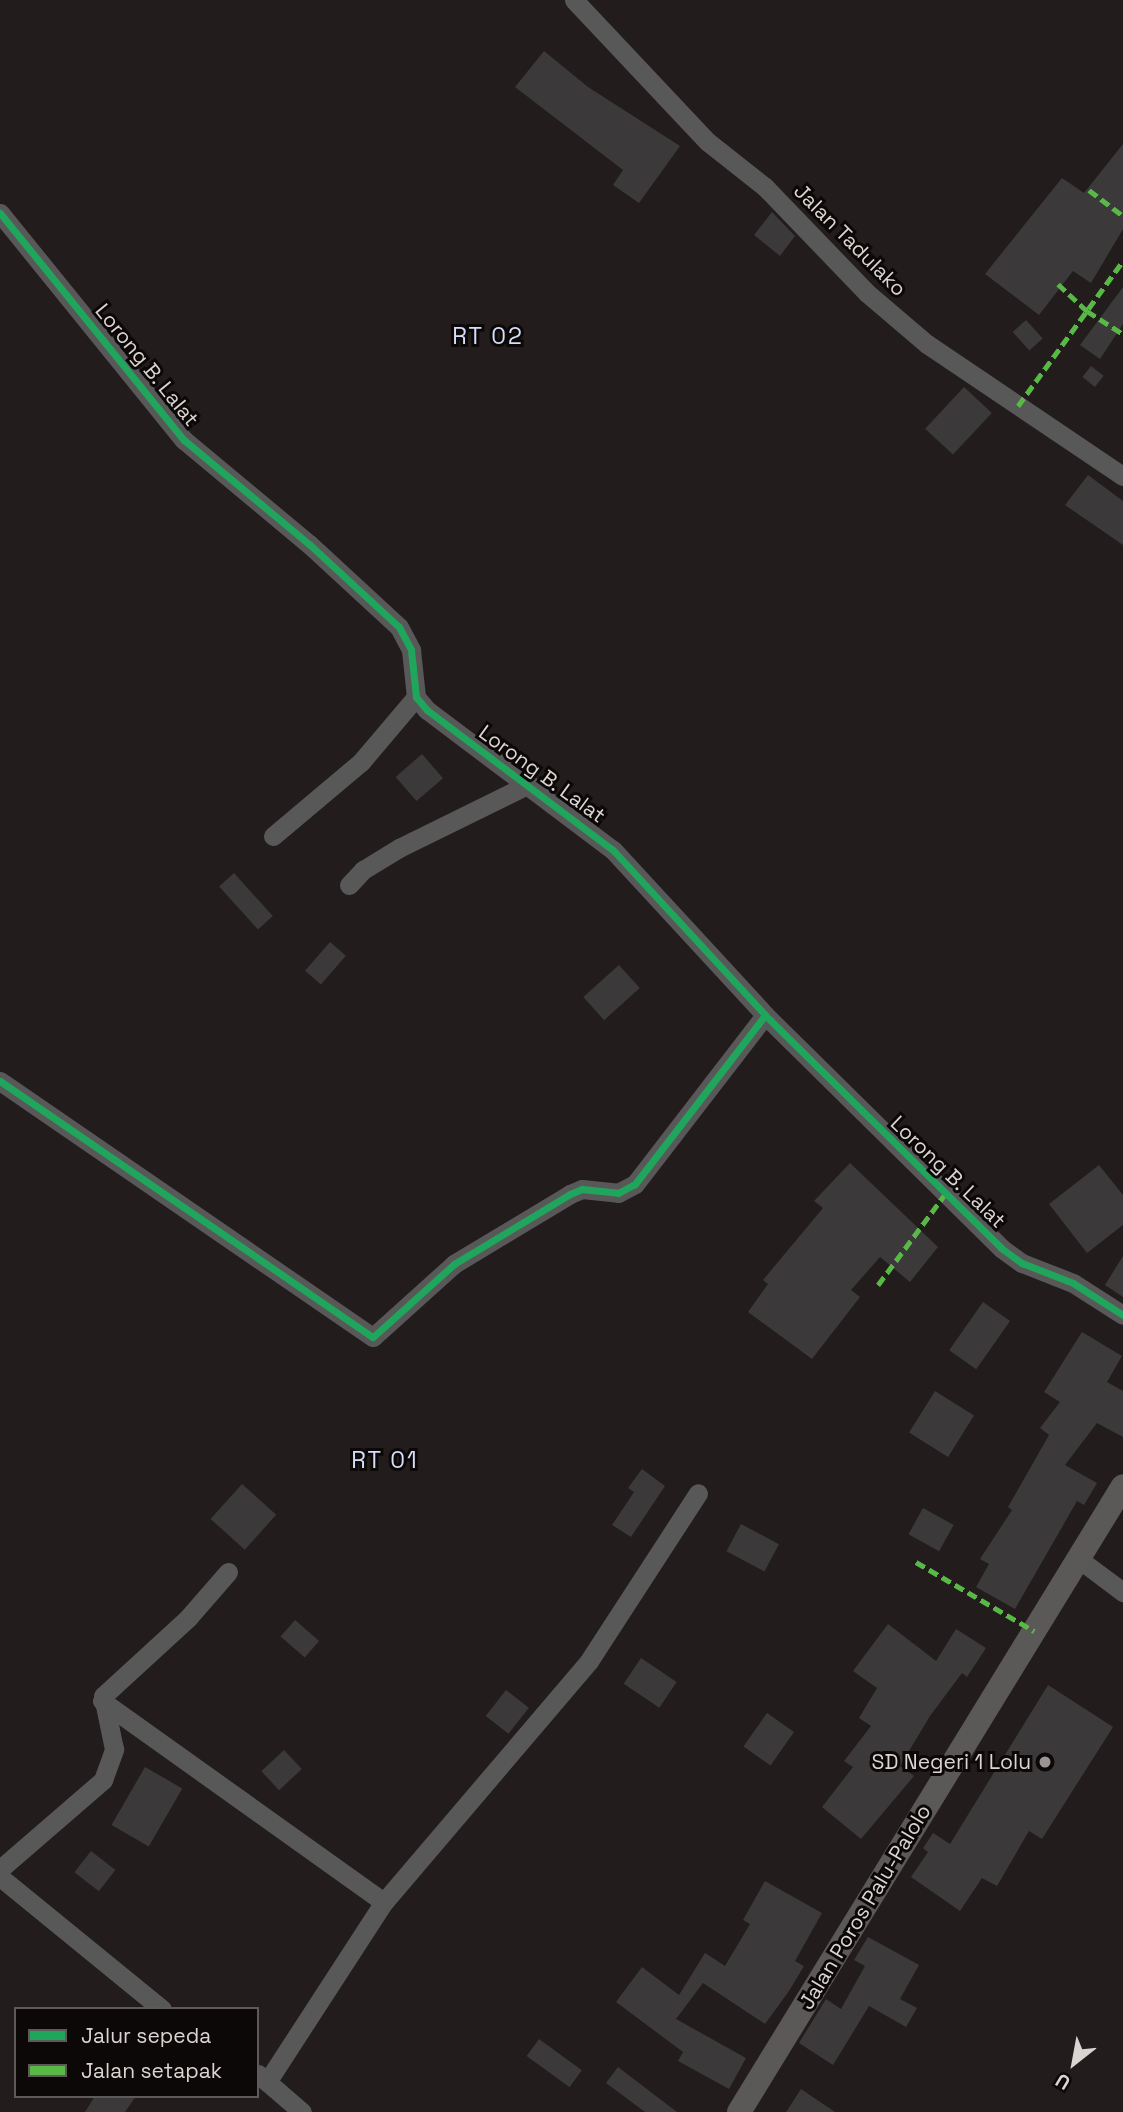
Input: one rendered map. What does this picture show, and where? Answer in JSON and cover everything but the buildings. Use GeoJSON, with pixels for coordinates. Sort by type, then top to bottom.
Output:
{"type":"FeatureCollection","features":[{"type":"Feature","properties":{"kind":"main road","name":"Jalan Poros Palu-Palolo"},"geometry":{"type":"LineString","coordinates":[[739,2112],[1123,1486]]}},
{"type":"Feature","properties":{"kind":"street","name":"Jalan Tadulako"},"geometry":{"type":"LineString","coordinates":[[574,0],[708,142],[765,187],[867,293],[927,344],[1123,476]]}},
{"type":"Feature","properties":{"kind":"street","name":"Lorong B. Lalat"},"geometry":{"type":"LineString","coordinates":[[0,213],[184,440],[309,544],[399,626],[411,650],[416,697],[442,723],[529,784],[613,850],[765,1015],[1001,1248],[1022,1263],[1073,1283],[1123,1315]]}},
{"type":"Feature","properties":{"kind":"street"},"geometry":{"type":"LineString","coordinates":[[273,836],[361,762],[416,697]]}},
{"type":"Feature","properties":{"kind":"street"},"geometry":{"type":"LineString","coordinates":[[349,885],[363,870],[399,848],[529,784]]}},
{"type":"Feature","properties":{"kind":"street"},"geometry":{"type":"LineString","coordinates":[[0,1082],[265,1259],[365,1336],[373,1337],[454,1264],[570,1194],[582,1189],[618,1193],[635,1184],[765,1015]]}},
{"type":"Feature","properties":{"kind":"street"},"geometry":{"type":"LineString","coordinates":[[302,2112],[262,2078],[384,1902],[590,1661],[698,1493]]}},
{"type":"Feature","properties":{"kind":"street"},"geometry":{"type":"LineString","coordinates":[[1080,1560],[1123,1592]]}},
{"type":"Feature","properties":{"kind":"street"},"geometry":{"type":"LineString","coordinates":[[102,1701],[188,1618],[228,1572]]}},
{"type":"Feature","properties":{"kind":"street"},"geometry":{"type":"LineString","coordinates":[[102,1701],[384,1902]]}},
{"type":"Feature","properties":{"kind":"street"},"geometry":{"type":"LineString","coordinates":[[0,1869],[103,1780],[114,1749],[102,1701]]}},
{"type":"Feature","properties":{"kind":"street"},"geometry":{"type":"LineString","coordinates":[[0,1877],[160,2007]]}},
{"type":"Feature","properties":{"kind":"marked path"},"geometry":{"type":"LineString","coordinates":[[1089,190],[1123,216]]}},
{"type":"Feature","properties":{"kind":"marked path"},"geometry":{"type":"LineString","coordinates":[[1018,406],[1123,261]]}},
{"type":"Feature","properties":{"kind":"marked path"},"geometry":{"type":"LineString","coordinates":[[1058,284],[1087,311],[1123,334]]}},
{"type":"Feature","properties":{"kind":"marked path"},"geometry":{"type":"LineString","coordinates":[[878,1285],[946,1193]]}},
{"type":"Feature","properties":{"kind":"marked path"},"geometry":{"type":"LineString","coordinates":[[916,1562],[1034,1631]]}},
{"type":"Feature","properties":{"kind":"cycle path"},"geometry":{"type":"LineString","coordinates":[[0,213],[184,440],[309,544],[399,627],[411,650],[416,697],[427,710],[613,850],[765,1015],[1001,1248],[1022,1263],[1073,1283],[1123,1315]]}},
{"type":"Feature","properties":{"kind":"cycle path"},"geometry":{"type":"LineString","coordinates":[[0,1081],[373,1337],[454,1264],[570,1194],[582,1189],[618,1193],[635,1184],[765,1015]]}},
{"type":"Feature","properties":{"kind":"place","name":"SD Negeri 1 Lolu"},"geometry":{"type":"Point","coordinates":[1045,1762]}},
{"type":"Feature","properties":{"kind":"district","name":"RT 02"},"geometry":{"type":"Point","coordinates":[488,336]}},
{"type":"Feature","properties":{"kind":"district","name":"RT 01"},"geometry":{"type":"Point","coordinates":[385,1460]}}]}
